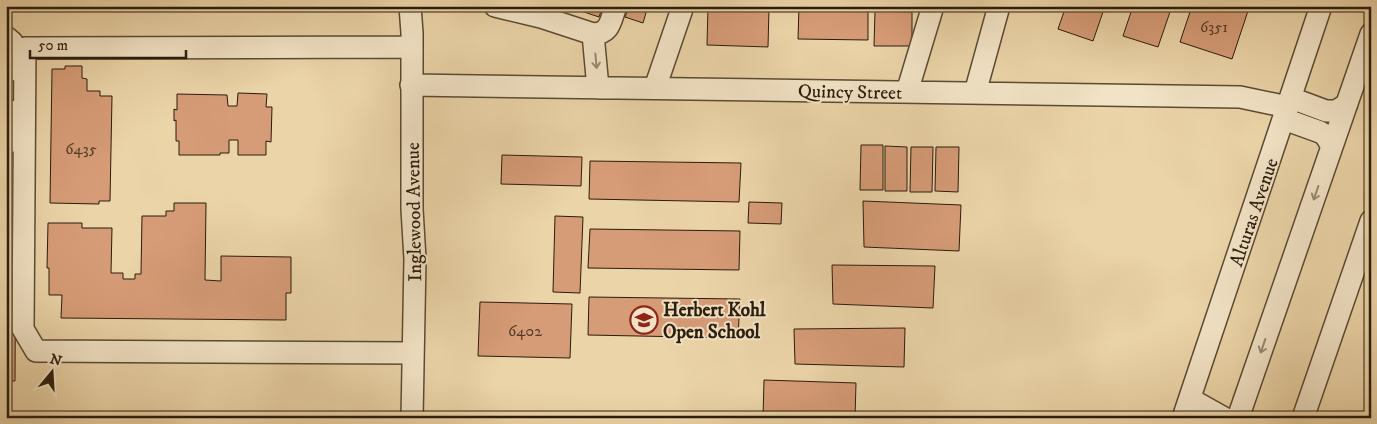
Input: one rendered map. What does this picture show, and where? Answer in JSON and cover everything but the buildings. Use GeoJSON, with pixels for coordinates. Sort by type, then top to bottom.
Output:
{"type":"FeatureCollection","features":[{"type":"Feature","properties":{"kind":"street","name":"Inglewood Avenue"},"geometry":{"type":"LineString","coordinates":[[410,6],[414,166],[412,209],[415,259],[412,418]]}},
{"type":"Feature","properties":{"kind":"street"},"geometry":{"type":"LineString","coordinates":[[495,6],[543,12],[593,34],[601,34],[608,29],[616,6]]}},
{"type":"Feature","properties":{"kind":"street"},"geometry":{"type":"LineString","coordinates":[[655,88],[683,6]]}},
{"type":"Feature","properties":{"kind":"street"},"geometry":{"type":"LineString","coordinates":[[907,92],[933,6]]}},
{"type":"Feature","properties":{"kind":"street"},"geometry":{"type":"LineString","coordinates":[[975,93],[999,6]]}},
{"type":"Feature","properties":{"kind":"street","name":"Alturas Avenue"},"geometry":{"type":"LineString","coordinates":[[1187,408],[1321,6]]}},
{"type":"Feature","properties":{"kind":"street"},"geometry":{"type":"LineString","coordinates":[[593,34],[598,88]]}},
{"type":"Feature","properties":{"kind":"street"},"geometry":{"type":"LineString","coordinates":[[1238,418],[1371,34]]}},
{"type":"Feature","properties":{"kind":"street"},"geometry":{"type":"LineString","coordinates":[[6,37],[12,42],[9,91],[11,132],[9,142],[6,144]]}},
{"type":"Feature","properties":{"kind":"street"},"geometry":{"type":"LineString","coordinates":[[412,47],[24,48],[23,329],[36,351],[413,353]]}},
{"type":"Feature","properties":{"kind":"street","name":"Quincy Street"},"geometry":{"type":"LineString","coordinates":[[412,85],[1240,97],[1287,108]]}},
{"type":"Feature","properties":{"kind":"street"},"geometry":{"type":"LineString","coordinates":[[1287,108],[1336,111],[1347,104]]}},
{"type":"Feature","properties":{"kind":"street"},"geometry":{"type":"LineString","coordinates":[[1287,108],[1325,135],[1332,146]]}},
{"type":"Feature","properties":{"kind":"street"},"geometry":{"type":"LineString","coordinates":[[1303,418],[1371,221]]}},
{"type":"Feature","properties":{"kind":"street"},"geometry":{"type":"LineString","coordinates":[[1187,408],[1224,418]]}},
{"type":"Feature","properties":{"kind":"place","name":"Herbert Kohl Open School"},"geometry":{"type":"Point","coordinates":[644,320]}}]}
